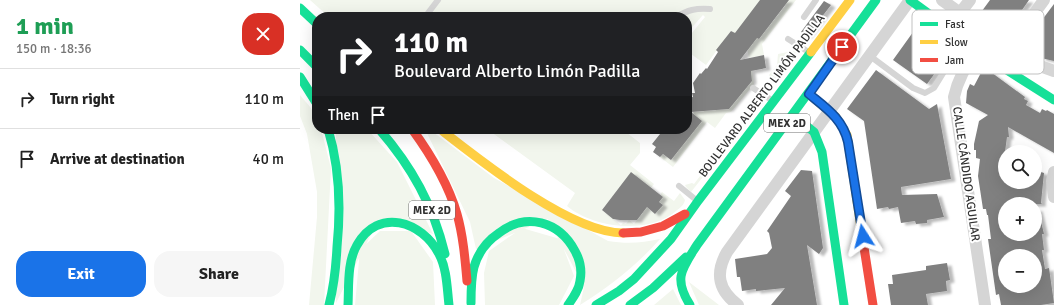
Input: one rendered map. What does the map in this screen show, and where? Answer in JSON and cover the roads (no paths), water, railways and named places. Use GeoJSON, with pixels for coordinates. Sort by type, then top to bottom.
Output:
{"type":"FeatureCollection","features":[{"type":"Feature","properties":{"kind":"main road","name":"BOULEVARD ALBERTO LIMÓN PADILLA"},"geometry":{"type":"LineString","coordinates":[[596,305],[634,279],[671,239],[850,0]]}},
{"type":"Feature","properties":{"kind":"main road","name":"MEX 2D"},"geometry":{"type":"LineString","coordinates":[[630,305],[675,269],[697,245],[809,94],[876,0]]}},
{"type":"Feature","properties":{"kind":"main road"},"geometry":{"type":"LineString","coordinates":[[910,0],[924,10]]}},
{"type":"Feature","properties":{"kind":"main road"},"geometry":{"type":"LineString","coordinates":[[300,8],[312,19]]}},
{"type":"Feature","properties":{"kind":"main road"},"geometry":{"type":"LineString","coordinates":[[300,50],[312,62]]}},
{"type":"Feature","properties":{"kind":"main road"},"geometry":{"type":"LineString","coordinates":[[1013,74],[1054,100]]}},
{"type":"Feature","properties":{"kind":"main road"},"geometry":{"type":"LineString","coordinates":[[300,77],[312,96]]}},
{"type":"Feature","properties":{"kind":"main road"},"geometry":{"type":"LineString","coordinates":[[809,94],[830,110],[841,123],[846,136],[873,305]]}},
{"type":"Feature","properties":{"kind":"main road"},"geometry":{"type":"LineString","coordinates":[[793,115],[814,132],[819,144],[823,161],[844,305]]}},
{"type":"Feature","properties":{"kind":"main road"},"geometry":{"type":"LineString","coordinates":[[329,134],[338,165],[340,188],[339,230],[335,278],[329,305]]}},
{"type":"Feature","properties":{"kind":"main road","name":"MEX 2D"},"geometry":{"type":"LineString","coordinates":[[383,134],[411,168],[434,215],[446,260],[449,305]]}},
{"type":"Feature","properties":{"kind":"main road"},"geometry":{"type":"LineString","coordinates":[[416,134],[442,177],[457,213],[463,242],[471,304]]}},
{"type":"Feature","properties":{"kind":"main road","name":"MEX 2D"},"geometry":{"type":"LineString","coordinates":[[446,134],[474,157],[548,207],[571,219],[592,227],[610,232],[627,234],[644,233],[661,229],[677,220],[696,204]]}},
{"type":"Feature","properties":{"kind":"main road"},"geometry":{"type":"LineString","coordinates":[[471,304],[472,277],[479,254],[505,226],[532,220],[558,230],[569,240],[573,247],[581,272],[575,296],[568,305]]}},
{"type":"Feature","properties":{"kind":"main road"},"geometry":{"type":"LineString","coordinates":[[348,305],[352,256],[358,243],[373,227],[393,222],[416,228],[427,237],[435,247],[440,255],[443,265],[449,305]]}},
{"type":"Feature","properties":{"kind":"main road"},"geometry":{"type":"LineString","coordinates":[[690,305],[683,295],[679,283],[681,274],[697,245]]}},
{"type":"Feature","properties":{"kind":"street"},"geometry":{"type":"LineString","coordinates":[[738,305],[726,295],[720,280],[722,262],[727,252],[910,0]]}},
{"type":"Feature","properties":{"kind":"street"},"geometry":{"type":"LineString","coordinates":[[942,0],[956,10]]}},
{"type":"Feature","properties":{"kind":"street"},"geometry":{"type":"LineString","coordinates":[[962,10],[970,0]]}},
{"type":"Feature","properties":{"kind":"street"},"geometry":{"type":"LineString","coordinates":[[1037,10],[1044,0]]}},
{"type":"Feature","properties":{"kind":"street"},"geometry":{"type":"LineString","coordinates":[[1044,67],[1054,71]]}},
{"type":"Feature","properties":{"kind":"street","name":"CALLE CÁNDIDO AGUILAR"},"geometry":{"type":"LineString","coordinates":[[962,74],[957,83],[954,97],[985,305]]}},
{"type":"Feature","properties":{"kind":"street"},"geometry":{"type":"LineString","coordinates":[[1054,172],[1052,181],[1054,197]]}},
{"type":"Feature","properties":{"kind":"lane"},"geometry":{"type":"LineString","coordinates":[[429,12],[438,0]]}},
{"type":"Feature","properties":{"kind":"lane"},"geometry":{"type":"LineString","coordinates":[[804,17],[816,0]]}},
{"type":"Feature","properties":{"kind":"lane"},"geometry":{"type":"LineString","coordinates":[[684,12],[696,8],[710,9]]}},
{"type":"Feature","properties":{"kind":"lane"},"geometry":{"type":"LineString","coordinates":[[788,39],[810,53]]}},
{"type":"Feature","properties":{"kind":"lane"},"geometry":{"type":"LineString","coordinates":[[870,56],[913,88],[925,92],[934,88],[943,74]]}},
{"type":"Feature","properties":{"kind":"lane"},"geometry":{"type":"LineString","coordinates":[[753,88],[773,102]]}},
{"type":"Feature","properties":{"kind":"lane"},"geometry":{"type":"LineString","coordinates":[[679,186],[696,204]]}}]}
